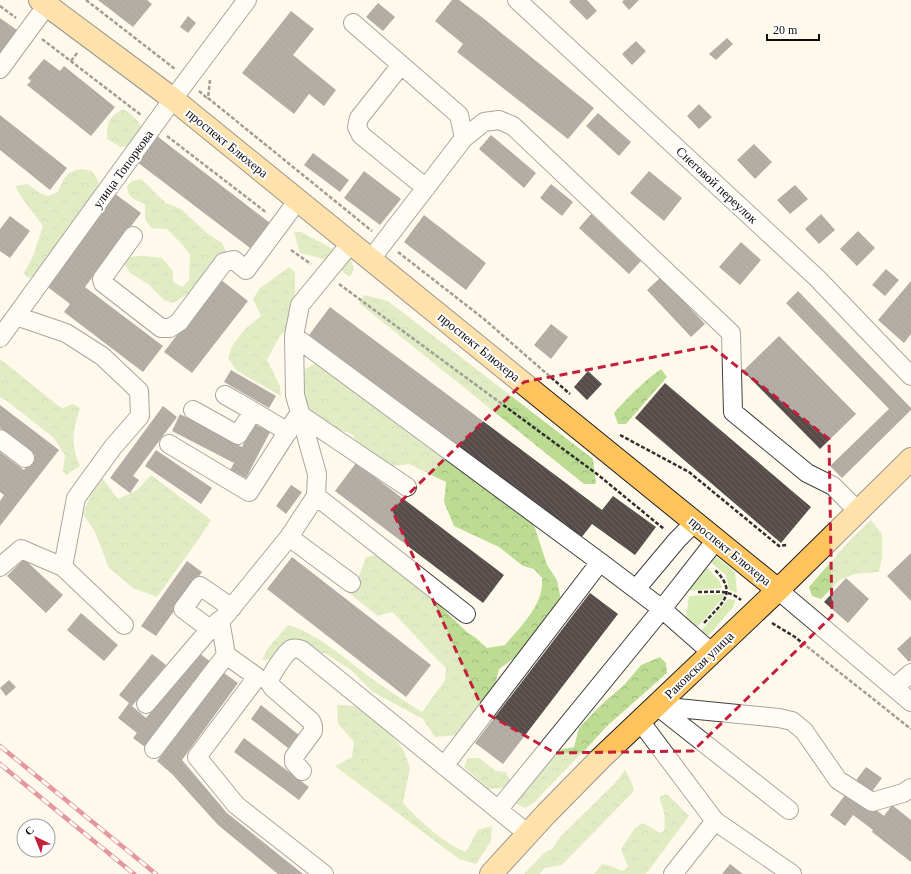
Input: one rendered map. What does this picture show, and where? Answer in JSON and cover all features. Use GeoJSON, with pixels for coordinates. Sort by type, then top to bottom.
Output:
{"type":"FeatureCollection","features":[{"type":"Feature","properties":{"kind":"main road","name":"проспект Блюхера"},"geometry":{"type":"LineString","coordinates":[[43,3],[173,99],[778,590]]}},
{"type":"Feature","properties":{"kind":"main road","name":"Раковская улица"},"geometry":{"type":"LineString","coordinates":[[491,874],[600,758],[778,590],[911,459]]}},
{"type":"Feature","properties":{"kind":"street","name":"улица Топоркова"},"geometry":{"type":"LineString","coordinates":[[0,338],[173,99],[247,0]]}},
{"type":"Feature","properties":{"kind":"street","name":"Снеговой переулок"},"geometry":{"type":"LineString","coordinates":[[517,0],[817,278],[911,376]]}},
{"type":"Feature","properties":{"kind":"street"},"geometry":{"type":"LineString","coordinates":[[0,69],[43,3]]}},
{"type":"Feature","properties":{"kind":"street"},"geometry":{"type":"LineString","coordinates":[[353,23],[459,115],[464,138]]}},
{"type":"Feature","properties":{"kind":"street"},"geometry":{"type":"LineString","coordinates":[[401,65],[359,118],[357,127],[361,136],[426,188]]}},
{"type":"Feature","properties":{"kind":"street"},"geometry":{"type":"LineString","coordinates":[[371,259],[464,138],[484,122],[499,120],[514,126],[731,333],[733,412],[807,473],[833,486],[858,512]]}},
{"type":"Feature","properties":{"kind":"street"},"geometry":{"type":"LineString","coordinates":[[133,236],[102,280],[103,283],[161,328],[170,328],[179,322],[224,262],[234,260],[246,270],[298,200]]}},
{"type":"Feature","properties":{"kind":"street"},"geometry":{"type":"LineString","coordinates":[[146,704],[289,537],[316,496],[317,474],[299,414],[295,395],[294,336],[300,305],[352,244]]}},
{"type":"Feature","properties":{"kind":"street"},"geometry":{"type":"LineString","coordinates":[[16,316],[66,333],[102,356],[139,391],[140,416],[113,447],[76,498],[63,567]]}},
{"type":"Feature","properties":{"kind":"street"},"geometry":{"type":"LineString","coordinates":[[294,336],[636,589],[712,652]]}},
{"type":"Feature","properties":{"kind":"street"},"geometry":{"type":"LineString","coordinates":[[225,395],[288,432]]}},
{"type":"Feature","properties":{"kind":"street"},"geometry":{"type":"LineString","coordinates":[[193,410],[238,435],[253,411]]}},
{"type":"Feature","properties":{"kind":"street"},"geometry":{"type":"LineString","coordinates":[[169,444],[249,492],[299,414]]}},
{"type":"Feature","properties":{"kind":"street"},"geometry":{"type":"LineString","coordinates":[[299,414],[407,488]]}},
{"type":"Feature","properties":{"kind":"street"},"geometry":{"type":"LineString","coordinates":[[0,439],[25,458]]}},
{"type":"Feature","properties":{"kind":"street"},"geometry":{"type":"LineString","coordinates":[[316,496],[466,614]]}},
{"type":"Feature","properties":{"kind":"street"},"geometry":{"type":"LineString","coordinates":[[636,589],[677,540],[694,523]]}},
{"type":"Feature","properties":{"kind":"street"},"geometry":{"type":"LineString","coordinates":[[289,537],[351,583]]}},
{"type":"Feature","properties":{"kind":"street"},"geometry":{"type":"LineString","coordinates":[[498,810],[662,609],[716,540]]}},
{"type":"Feature","properties":{"kind":"street"},"geometry":{"type":"LineString","coordinates":[[0,567],[21,549],[63,567],[124,625]]}},
{"type":"Feature","properties":{"kind":"street"},"geometry":{"type":"LineString","coordinates":[[444,766],[600,562]]}},
{"type":"Feature","properties":{"kind":"street","name":"проспект Блюхера"},"geometry":{"type":"LineString","coordinates":[[778,590],[911,702]]}},
{"type":"Feature","properties":{"kind":"street"},"geometry":{"type":"LineString","coordinates":[[154,749],[226,655],[220,619]]}},
{"type":"Feature","properties":{"kind":"street"},"geometry":{"type":"LineString","coordinates":[[324,874],[236,805],[197,757],[263,679],[270,676],[290,650],[296,648],[302,650],[528,834]]}},
{"type":"Feature","properties":{"kind":"street"},"geometry":{"type":"LineString","coordinates":[[226,655],[263,679],[311,721],[313,731],[294,756],[294,762],[302,771]]}},
{"type":"Feature","properties":{"kind":"street"},"geometry":{"type":"LineString","coordinates":[[894,688],[911,673]]}},
{"type":"Feature","properties":{"kind":"street"},"geometry":{"type":"LineString","coordinates":[[656,706],[779,718],[792,721],[804,731],[838,780],[872,802],[903,793],[911,788]]}},
{"type":"Feature","properties":{"kind":"street"},"geometry":{"type":"LineString","coordinates":[[656,706],[789,810]]}},
{"type":"Feature","properties":{"kind":"street"},"geometry":{"type":"LineString","coordinates":[[640,721],[715,821],[792,874]]}},
{"type":"Feature","properties":{"kind":"street"},"geometry":{"type":"LineString","coordinates":[[673,874],[715,821]]}},
{"type":"Feature","properties":{"kind":"path"},"geometry":{"type":"LineString","coordinates":[[86,0],[176,69],[208,98],[385,242],[484,320],[573,396]]}},
{"type":"Feature","properties":{"kind":"path"},"geometry":{"type":"LineString","coordinates":[[208,98],[210,79]]}},
{"type":"Feature","properties":{"kind":"path"},"geometry":{"type":"LineString","coordinates":[[291,250],[597,474],[677,540]]}},
{"type":"Feature","properties":{"kind":"path"},"geometry":{"type":"LineString","coordinates":[[614,432],[689,472],[779,546],[787,545]]}},
{"type":"Feature","properties":{"kind":"path"},"geometry":{"type":"LineString","coordinates":[[693,636],[726,598],[728,593],[723,578],[702,558]]}},
{"type":"Feature","properties":{"kind":"path"},"geometry":{"type":"LineString","coordinates":[[673,594],[722,591],[737,597],[755,612],[795,637],[911,729]]}},
{"type":"Feature","properties":{"kind":"highlighted area"},"geometry":{"type":"Polygon","coordinates":[[[711,346],[829,439],[832,616],[693,751],[555,753],[484,712],[392,510],[524,382],[711,346]]]}},
{"type":"Feature","properties":{"kind":"green space"},"geometry":{"type":"Polygon","coordinates":[[[123,109],[135,118],[143,131],[133,146],[120,147],[107,139],[109,121],[114,115],[123,109]]]}},
{"type":"Feature","properties":{"kind":"green space"},"geometry":{"type":"Polygon","coordinates":[[[81,169],[92,171],[99,182],[93,195],[33,276],[28,278],[24,273],[33,256],[43,226],[15,186],[27,184],[40,193],[48,196],[58,192],[68,174],[81,169]]]}},
{"type":"Feature","properties":{"kind":"green space"},"geometry":{"type":"Polygon","coordinates":[[[141,179],[166,203],[181,209],[208,234],[222,243],[226,251],[221,259],[206,271],[191,292],[173,303],[164,300],[148,284],[130,273],[123,261],[137,256],[162,258],[173,271],[173,282],[182,287],[189,280],[190,255],[181,243],[167,229],[151,228],[145,218],[145,204],[135,200],[129,194],[127,186],[132,181],[141,179]]]}},
{"type":"Feature","properties":{"kind":"green space"},"geometry":{"type":"Polygon","coordinates":[[[294,232],[301,232],[350,258],[354,269],[350,277],[327,260],[300,253],[294,232]]]}},
{"type":"Feature","properties":{"kind":"green space"},"geometry":{"type":"Polygon","coordinates":[[[289,267],[295,272],[295,297],[289,327],[280,336],[267,360],[280,386],[281,396],[237,371],[228,358],[232,346],[245,329],[261,316],[253,299],[259,289],[289,267]]]}},
{"type":"Feature","properties":{"kind":"green space"},"geometry":{"type":"Polygon","coordinates":[[[364,295],[388,301],[593,459],[596,484],[584,484],[359,303],[364,295]]]}},
{"type":"Feature","properties":{"kind":"green space"},"geometry":{"type":"Polygon","coordinates":[[[0,359],[60,407],[63,408],[73,404],[80,408],[74,430],[74,444],[80,466],[66,475],[63,471],[65,456],[54,438],[0,397],[0,359]]]}},
{"type":"Feature","properties":{"kind":"green space"},"geometry":{"type":"Polygon","coordinates":[[[320,361],[384,410],[424,445],[464,469],[533,522],[547,565],[557,580],[561,600],[528,648],[499,669],[492,697],[460,735],[435,737],[423,719],[373,692],[351,670],[325,653],[288,652],[274,659],[262,660],[268,648],[288,625],[310,634],[321,641],[377,682],[422,712],[445,680],[446,668],[392,612],[378,616],[346,591],[357,581],[366,557],[377,555],[436,599],[444,610],[467,632],[487,648],[505,645],[530,614],[542,588],[542,578],[534,569],[523,566],[499,547],[454,526],[444,502],[446,482],[409,464],[388,467],[361,448],[352,434],[314,421],[303,401],[305,369],[320,361]]]}},
{"type":"Feature","properties":{"kind":"green space"},"geometry":{"type":"Polygon","coordinates":[[[661,369],[667,377],[626,424],[618,424],[614,413],[636,390],[661,369]]]}},
{"type":"Feature","properties":{"kind":"green space"},"geometry":{"type":"Polygon","coordinates":[[[151,475],[211,520],[157,597],[133,588],[109,568],[95,532],[83,514],[94,486],[102,478],[118,499],[137,490],[151,475]]]}},
{"type":"Feature","properties":{"kind":"green space"},"geometry":{"type":"Polygon","coordinates":[[[871,520],[882,534],[882,558],[879,572],[855,574],[840,580],[821,599],[812,596],[809,587],[850,540],[871,520]]]}},
{"type":"Feature","properties":{"kind":"green space"},"geometry":{"type":"Polygon","coordinates":[[[713,554],[735,572],[737,593],[729,590],[726,575],[708,560],[713,554]]]}},
{"type":"Feature","properties":{"kind":"green space"},"geometry":{"type":"Polygon","coordinates":[[[704,564],[720,582],[722,588],[683,591],[704,564]]]}},
{"type":"Feature","properties":{"kind":"green space"},"geometry":{"type":"Polygon","coordinates":[[[724,594],[724,597],[697,627],[686,619],[689,596],[724,594]]]}},
{"type":"Feature","properties":{"kind":"green space"},"geometry":{"type":"Polygon","coordinates":[[[728,599],[735,600],[734,606],[708,636],[701,631],[728,599]]]}},
{"type":"Feature","properties":{"kind":"green space"},"geometry":{"type":"Polygon","coordinates":[[[660,657],[666,663],[667,673],[607,726],[535,802],[525,808],[513,802],[523,784],[559,750],[574,747],[579,728],[601,705],[625,684],[641,665],[660,657]]]}},
{"type":"Feature","properties":{"kind":"green space"},"geometry":{"type":"Polygon","coordinates":[[[337,705],[354,706],[378,719],[403,749],[410,768],[403,803],[424,824],[440,837],[466,852],[478,830],[492,826],[491,841],[476,864],[459,859],[335,766],[352,757],[354,742],[338,724],[337,705]]]}},
{"type":"Feature","properties":{"kind":"green space"},"geometry":{"type":"Polygon","coordinates":[[[468,758],[479,758],[496,771],[506,772],[510,780],[503,788],[488,789],[464,767],[468,758]]]}},
{"type":"Feature","properties":{"kind":"green space"},"geometry":{"type":"Polygon","coordinates":[[[625,770],[634,791],[562,865],[544,868],[540,874],[524,874],[544,853],[552,849],[561,836],[614,784],[625,770]]]}},
{"type":"Feature","properties":{"kind":"green space"},"geometry":{"type":"Polygon","coordinates":[[[667,794],[689,816],[646,874],[594,874],[602,864],[622,871],[628,867],[621,849],[635,828],[643,823],[660,833],[664,831],[664,814],[659,797],[667,794]]]}},
{"type":"Feature","properties":{"kind":"building"},"geometry":{"type":"Polygon","coordinates":[[[98,0],[147,0],[152,4],[133,27],[98,0]]]}},
{"type":"Feature","properties":{"kind":"building"},"geometry":{"type":"Polygon","coordinates":[[[452,0],[459,0],[483,18],[594,108],[568,139],[457,52],[463,44],[435,21],[452,0]]]}},
{"type":"Feature","properties":{"kind":"building"},"geometry":{"type":"Polygon","coordinates":[[[571,0],[587,0],[597,11],[587,20],[569,2],[571,0]]]}},
{"type":"Feature","properties":{"kind":"building"},"geometry":{"type":"Polygon","coordinates":[[[624,0],[639,0],[629,10],[622,2],[624,0]]]}},
{"type":"Feature","properties":{"kind":"building"},"geometry":{"type":"Polygon","coordinates":[[[378,3],[395,17],[383,31],[366,17],[378,3]]]}},
{"type":"Feature","properties":{"kind":"building"},"geometry":{"type":"Polygon","coordinates":[[[291,11],[314,29],[293,55],[336,90],[324,106],[309,94],[294,114],[242,73],[291,11]]]}},
{"type":"Feature","properties":{"kind":"building"},"geometry":{"type":"Polygon","coordinates":[[[188,16],[196,23],[188,33],[180,27],[188,16]]]}},
{"type":"Feature","properties":{"kind":"building"},"geometry":{"type":"Polygon","coordinates":[[[0,18],[21,33],[0,61],[0,18]]]}},
{"type":"Feature","properties":{"kind":"building"},"geometry":{"type":"Polygon","coordinates":[[[727,38],[733,44],[716,60],[709,54],[727,38]]]}},
{"type":"Feature","properties":{"kind":"building"},"geometry":{"type":"Polygon","coordinates":[[[636,41],[646,51],[632,65],[622,54],[636,41]]]}},
{"type":"Feature","properties":{"kind":"building"},"geometry":{"type":"Polygon","coordinates":[[[44,59],[60,71],[64,66],[115,107],[91,136],[27,85],[31,81],[28,78],[44,59]]]}},
{"type":"Feature","properties":{"kind":"building"},"geometry":{"type":"Polygon","coordinates":[[[699,104],[712,117],[699,129],[687,116],[699,104]]]}},
{"type":"Feature","properties":{"kind":"building"},"geometry":{"type":"Polygon","coordinates":[[[598,113],[631,142],[619,156],[586,126],[598,113]]]}},
{"type":"Feature","properties":{"kind":"building"},"geometry":{"type":"Polygon","coordinates":[[[0,115],[67,168],[50,190],[0,150],[0,115]]]}},
{"type":"Feature","properties":{"kind":"building"},"geometry":{"type":"Polygon","coordinates":[[[491,135],[536,173],[524,188],[479,149],[491,135]]]}},
{"type":"Feature","properties":{"kind":"building"},"geometry":{"type":"Polygon","coordinates":[[[157,136],[270,223],[250,248],[137,162],[157,136]]]}},
{"type":"Feature","properties":{"kind":"building"},"geometry":{"type":"Polygon","coordinates":[[[754,144],[772,162],[755,179],[737,160],[754,144]]]}},
{"type":"Feature","properties":{"kind":"building"},"geometry":{"type":"Polygon","coordinates":[[[313,153],[349,180],[340,192],[304,165],[313,153]]]}},
{"type":"Feature","properties":{"kind":"building"},"geometry":{"type":"Polygon","coordinates":[[[364,171],[401,199],[380,225],[344,198],[364,171]]]}},
{"type":"Feature","properties":{"kind":"building"},"geometry":{"type":"Polygon","coordinates":[[[649,171],[682,198],[664,221],[630,193],[649,171]]]}},
{"type":"Feature","properties":{"kind":"building"},"geometry":{"type":"Polygon","coordinates":[[[551,184],[573,202],[562,216],[540,198],[551,184]]]}},
{"type":"Feature","properties":{"kind":"building"},"geometry":{"type":"Polygon","coordinates":[[[795,185],[808,199],[790,214],[777,200],[795,185]]]}},
{"type":"Feature","properties":{"kind":"building"},"geometry":{"type":"Polygon","coordinates":[[[114,193],[141,213],[85,287],[163,346],[143,372],[64,312],[70,304],[44,284],[114,193]]]}},
{"type":"Feature","properties":{"kind":"building"},"geometry":{"type":"Polygon","coordinates":[[[591,214],[641,261],[629,274],[579,228],[591,214]]]}},
{"type":"Feature","properties":{"kind":"building"},"geometry":{"type":"Polygon","coordinates":[[[821,214],[835,230],[819,244],[805,229],[821,214]]]}},
{"type":"Feature","properties":{"kind":"building"},"geometry":{"type":"Polygon","coordinates":[[[424,215],[486,263],[466,290],[404,242],[424,215]]]}},
{"type":"Feature","properties":{"kind":"building"},"geometry":{"type":"Polygon","coordinates":[[[10,216],[30,231],[10,258],[0,251],[0,229],[10,216]]]}},
{"type":"Feature","properties":{"kind":"building"},"geometry":{"type":"Polygon","coordinates":[[[858,231],[875,248],[857,266],[840,249],[858,231]]]}},
{"type":"Feature","properties":{"kind":"building"},"geometry":{"type":"Polygon","coordinates":[[[741,242],[761,260],[740,285],[719,267],[741,242]]]}},
{"type":"Feature","properties":{"kind":"building"},"geometry":{"type":"Polygon","coordinates":[[[886,269],[899,280],[885,296],[872,285],[886,269]]]}},
{"type":"Feature","properties":{"kind":"building"},"geometry":{"type":"Polygon","coordinates":[[[661,277],[705,324],[691,337],[647,290],[661,277]]]}},
{"type":"Feature","properties":{"kind":"building"},"geometry":{"type":"Polygon","coordinates":[[[220,279],[248,301],[192,373],[164,352],[220,279]]]}},
{"type":"Feature","properties":{"kind":"building"},"geometry":{"type":"Polygon","coordinates":[[[911,281],[911,334],[904,343],[878,320],[911,281]]]}},
{"type":"Feature","properties":{"kind":"building"},"geometry":{"type":"Polygon","coordinates":[[[798,291],[911,408],[911,410],[842,478],[830,466],[889,409],[786,303],[798,291]]]}},
{"type":"Feature","properties":{"kind":"building"},"geometry":{"type":"Polygon","coordinates":[[[330,307],[602,510],[613,496],[656,527],[635,555],[592,524],[581,538],[309,335],[330,307]]]}},
{"type":"Feature","properties":{"kind":"building"},"geometry":{"type":"Polygon","coordinates":[[[551,324],[568,337],[551,359],[534,345],[551,324]]]}},
{"type":"Feature","properties":{"kind":"building"},"geometry":{"type":"Polygon","coordinates":[[[779,336],[856,414],[820,449],[743,371],[779,336]]]}},
{"type":"Feature","properties":{"kind":"building"},"geometry":{"type":"Polygon","coordinates":[[[231,370],[276,396],[269,408],[224,382],[231,370]]]}},
{"type":"Feature","properties":{"kind":"building"},"geometry":{"type":"Polygon","coordinates":[[[588,371],[602,384],[587,400],[574,387],[588,371]]]}},
{"type":"Feature","properties":{"kind":"building"},"geometry":{"type":"Polygon","coordinates":[[[665,383],[811,507],[781,543],[635,418],[665,383]]]}},
{"type":"Feature","properties":{"kind":"building"},"geometry":{"type":"Polygon","coordinates":[[[0,405],[59,450],[0,526],[0,501],[4,495],[0,492],[0,452],[24,470],[35,455],[0,428],[0,405]]]}},
{"type":"Feature","properties":{"kind":"building"},"geometry":{"type":"Polygon","coordinates":[[[163,406],[177,417],[133,476],[139,480],[130,493],[110,478],[163,406]]]}},
{"type":"Feature","properties":{"kind":"building"},"geometry":{"type":"Polygon","coordinates":[[[180,414],[242,447],[254,424],[270,432],[246,478],[230,470],[234,463],[172,431],[180,414]]]}},
{"type":"Feature","properties":{"kind":"building"},"geometry":{"type":"Polygon","coordinates":[[[156,450],[212,488],[201,504],[145,466],[156,450]]]}},
{"type":"Feature","properties":{"kind":"building"},"geometry":{"type":"Polygon","coordinates":[[[356,463],[504,575],[483,603],[335,491],[356,463]]]}},
{"type":"Feature","properties":{"kind":"building"},"geometry":{"type":"Polygon","coordinates":[[[291,485],[302,492],[286,514],[276,506],[291,485]]]}},
{"type":"Feature","properties":{"kind":"building"},"geometry":{"type":"Polygon","coordinates":[[[911,553],[911,601],[887,576],[911,553]]]}},
{"type":"Feature","properties":{"kind":"building"},"geometry":{"type":"Polygon","coordinates":[[[292,557],[431,665],[406,697],[267,589],[292,557]]]}},
{"type":"Feature","properties":{"kind":"building"},"geometry":{"type":"Polygon","coordinates":[[[24,559],[63,595],[46,613],[7,576],[24,559]]]}},
{"type":"Feature","properties":{"kind":"building"},"geometry":{"type":"Polygon","coordinates":[[[187,561],[202,572],[156,636],[141,626],[187,561]]]}},
{"type":"Feature","properties":{"kind":"building"},"geometry":{"type":"Polygon","coordinates":[[[846,578],[869,599],[848,623],[824,602],[846,578]]]}},
{"type":"Feature","properties":{"kind":"building"},"geometry":{"type":"Polygon","coordinates":[[[590,593],[618,614],[503,764],[475,743],[590,593]]]}},
{"type":"Feature","properties":{"kind":"building"},"geometry":{"type":"Polygon","coordinates":[[[81,613],[118,645],[104,661],[67,630],[81,613]]]}},
{"type":"Feature","properties":{"kind":"building"},"geometry":{"type":"Polygon","coordinates":[[[911,636],[911,660],[909,662],[897,649],[911,636]]]}},
{"type":"Feature","properties":{"kind":"building"},"geometry":{"type":"Polygon","coordinates":[[[199,653],[212,663],[145,747],[133,738],[137,733],[118,718],[129,703],[119,695],[152,654],[166,665],[132,706],[146,718],[199,653]]]}},
{"type":"Feature","properties":{"kind":"building"},"geometry":{"type":"Polygon","coordinates":[[[224,673],[238,683],[182,760],[227,813],[303,874],[278,874],[218,825],[172,774],[157,761],[224,673]]]}},
{"type":"Feature","properties":{"kind":"building"},"geometry":{"type":"Polygon","coordinates":[[[9,680],[16,687],[6,696],[0,688],[9,680]]]}},
{"type":"Feature","properties":{"kind":"building"},"geometry":{"type":"Polygon","coordinates":[[[261,705],[299,735],[288,748],[251,719],[261,705]]]}},
{"type":"Feature","properties":{"kind":"building"},"geometry":{"type":"Polygon","coordinates":[[[244,738],[309,787],[299,800],[234,752],[244,738]]]}},
{"type":"Feature","properties":{"kind":"building"},"geometry":{"type":"Polygon","coordinates":[[[866,767],[882,778],[865,801],[884,816],[892,805],[911,820],[911,862],[872,832],[873,830],[853,815],[845,826],[830,815],[866,767]]]}},
{"type":"Feature","properties":{"kind":"building"},"geometry":{"type":"Polygon","coordinates":[[[730,864],[743,874],[722,874],[730,864]]]}},
{"type":"Feature","properties":{"kind":"railway"},"geometry":{"type":"LineString","coordinates":[[0,746],[156,874]]}},
{"type":"Feature","properties":{"kind":"railway"},"geometry":{"type":"LineString","coordinates":[[0,764],[134,874]]}}]}
